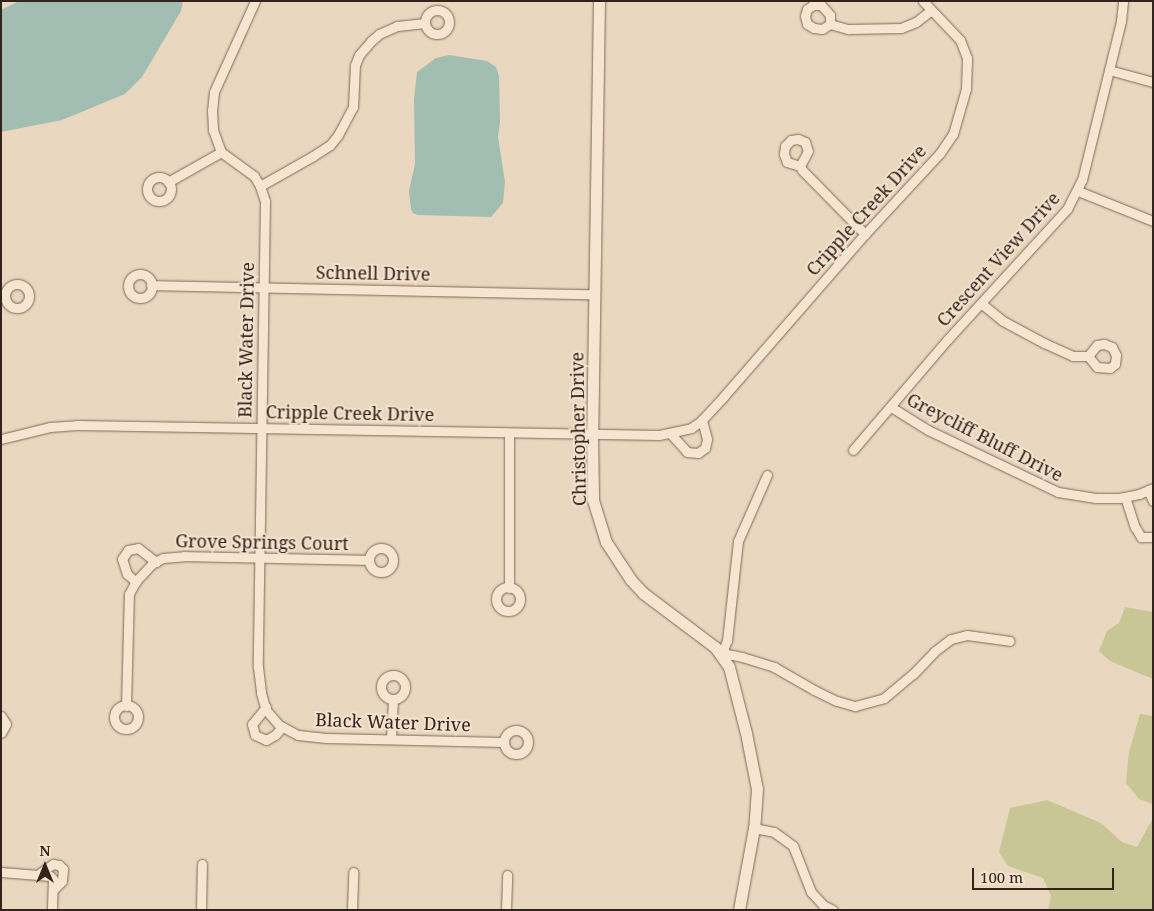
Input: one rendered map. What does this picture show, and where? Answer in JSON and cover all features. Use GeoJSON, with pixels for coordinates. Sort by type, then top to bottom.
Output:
{"type":"FeatureCollection","features":[{"type":"Feature","properties":{"kind":"street"},"geometry":{"type":"LineString","coordinates":[[255,1],[214,92],[212,110],[213,130],[221,152],[254,176],[260,186],[330,145],[338,135],[353,107],[355,65],[359,55],[371,41],[379,34],[397,26],[425,23]]}},
{"type":"Feature","properties":{"kind":"street","name":"Christopher Drive"},"geometry":{"type":"LineString","coordinates":[[599,1],[592,434],[593,500],[600,528],[613,556],[643,593],[705,638],[722,653],[733,681],[754,770],[757,799],[754,828],[739,910]]}},
{"type":"Feature","properties":{"kind":"street","name":"Cripple Creek Drive"},"geometry":{"type":"LineString","coordinates":[[1,439],[50,427],[77,425],[592,434],[670,434],[691,428],[702,420],[864,234],[940,153],[953,134],[966,89],[967,58],[960,40],[949,26],[930,11],[924,1]]}},
{"type":"Feature","properties":{"kind":"street","name":"Crescent View Drive"},"geometry":{"type":"LineString","coordinates":[[853,450],[891,408],[947,340],[1053,226],[1078,191],[1121,21],[1123,1]]}},
{"type":"Feature","properties":{"kind":"street"},"geometry":{"type":"LineString","coordinates":[[830,24],[848,29],[901,28],[916,22],[930,11]]}},
{"type":"Feature","properties":{"kind":"street"},"geometry":{"type":"LineString","coordinates":[[1109,70],[1153,82]]}},
{"type":"Feature","properties":{"kind":"street"},"geometry":{"type":"LineString","coordinates":[[168,182],[221,152]]}},
{"type":"Feature","properties":{"kind":"street"},"geometry":{"type":"LineString","coordinates":[[800,166],[864,234]]}},
{"type":"Feature","properties":{"kind":"street","name":"Black Water Drive"},"geometry":{"type":"LineString","coordinates":[[260,186],[265,201],[258,557],[258,666],[266,708],[282,727],[298,735],[326,738],[504,742]]}},
{"type":"Feature","properties":{"kind":"street"},"geometry":{"type":"LineString","coordinates":[[1078,191],[1153,221]]}},
{"type":"Feature","properties":{"kind":"street","name":"Schnell Drive"},"geometry":{"type":"LineString","coordinates":[[151,285],[595,294]]}},
{"type":"Feature","properties":{"kind":"street"},"geometry":{"type":"LineString","coordinates":[[982,304],[1003,320],[1044,343],[1074,356],[1088,356]]}},
{"type":"Feature","properties":{"kind":"street","name":"Greycliff Bluff Drive"},"geometry":{"type":"LineString","coordinates":[[891,408],[928,430],[1058,492],[1096,498],[1124,497],[1150,489]]}},
{"type":"Feature","properties":{"kind":"street"},"geometry":{"type":"LineString","coordinates":[[670,434],[688,452],[698,453],[705,448],[707,439],[702,420]]}},
{"type":"Feature","properties":{"kind":"street"},"geometry":{"type":"LineString","coordinates":[[509,433],[509,588]]}},
{"type":"Feature","properties":{"kind":"street"},"geometry":{"type":"LineString","coordinates":[[767,475],[738,541],[727,640],[722,653],[774,667],[821,694],[854,706],[884,698],[913,674],[935,651],[951,639],[967,635],[1010,641]]}},
{"type":"Feature","properties":{"kind":"street"},"geometry":{"type":"LineString","coordinates":[[1150,489],[1153,501]]}},
{"type":"Feature","properties":{"kind":"street"},"geometry":{"type":"LineString","coordinates":[[1124,497],[1135,527],[1141,537],[1153,537]]}},
{"type":"Feature","properties":{"kind":"street","name":"Grove Springs Court"},"geometry":{"type":"LineString","coordinates":[[136,582],[127,574],[122,559],[128,550],[138,548],[156,562]]}},
{"type":"Feature","properties":{"kind":"street","name":"Grove Springs Court"},"geometry":{"type":"LineString","coordinates":[[126,706],[130,594],[144,570],[156,562],[163,558],[184,556],[369,560]]}},
{"type":"Feature","properties":{"kind":"street"},"geometry":{"type":"LineString","coordinates":[[391,739],[393,699]]}},
{"type":"Feature","properties":{"kind":"street"},"geometry":{"type":"LineString","coordinates":[[266,708],[252,724],[255,735],[266,740],[275,735],[282,727]]}},
{"type":"Feature","properties":{"kind":"street"},"geometry":{"type":"LineString","coordinates":[[1,716],[6,724],[1,733]]}},
{"type":"Feature","properties":{"kind":"street"},"geometry":{"type":"LineString","coordinates":[[754,828],[774,832],[793,846],[811,892],[823,905],[833,910]]}},
{"type":"Feature","properties":{"kind":"street"},"geometry":{"type":"LineString","coordinates":[[40,873],[52,864],[59,865],[63,869],[62,881],[53,890]]}},
{"type":"Feature","properties":{"kind":"street"},"geometry":{"type":"LineString","coordinates":[[201,910],[202,864]]}},
{"type":"Feature","properties":{"kind":"street"},"geometry":{"type":"LineString","coordinates":[[1,872],[40,873],[50,876],[53,879],[52,910]]}},
{"type":"Feature","properties":{"kind":"street"},"geometry":{"type":"LineString","coordinates":[[352,910],[353,872]]}},
{"type":"Feature","properties":{"kind":"street"},"geometry":{"type":"LineString","coordinates":[[506,875],[506,910]]}},
{"type":"Feature","properties":{"kind":"shaded area"},"geometry":{"type":"Polygon","coordinates":[[[19,1],[183,1],[181,11],[142,77],[125,94],[62,120],[1,132],[1,10],[19,1]]]}},
{"type":"Feature","properties":{"kind":"shaded area"},"geometry":{"type":"Polygon","coordinates":[[[449,55],[487,61],[496,67],[499,76],[500,122],[498,137],[505,182],[503,203],[491,217],[418,215],[413,213],[411,209],[409,191],[415,164],[414,99],[417,72],[436,58],[449,55]]]}},
{"type":"Feature","properties":{"kind":"shaded area"},"geometry":{"type":"Polygon","coordinates":[[[1125,607],[1153,612],[1153,679],[1110,661],[1099,651],[1107,631],[1119,623],[1125,607]]]}},
{"type":"Feature","properties":{"kind":"shaded area"},"geometry":{"type":"Polygon","coordinates":[[[1140,714],[1153,716],[1153,804],[1139,799],[1126,783],[1129,752],[1140,714]]]}},
{"type":"Feature","properties":{"kind":"shaded area"},"geometry":{"type":"Polygon","coordinates":[[[1047,800],[1101,823],[1122,842],[1137,847],[1153,818],[1153,910],[1048,910],[1051,896],[1043,878],[1008,866],[999,852],[1010,808],[1047,800]]]}}]}
